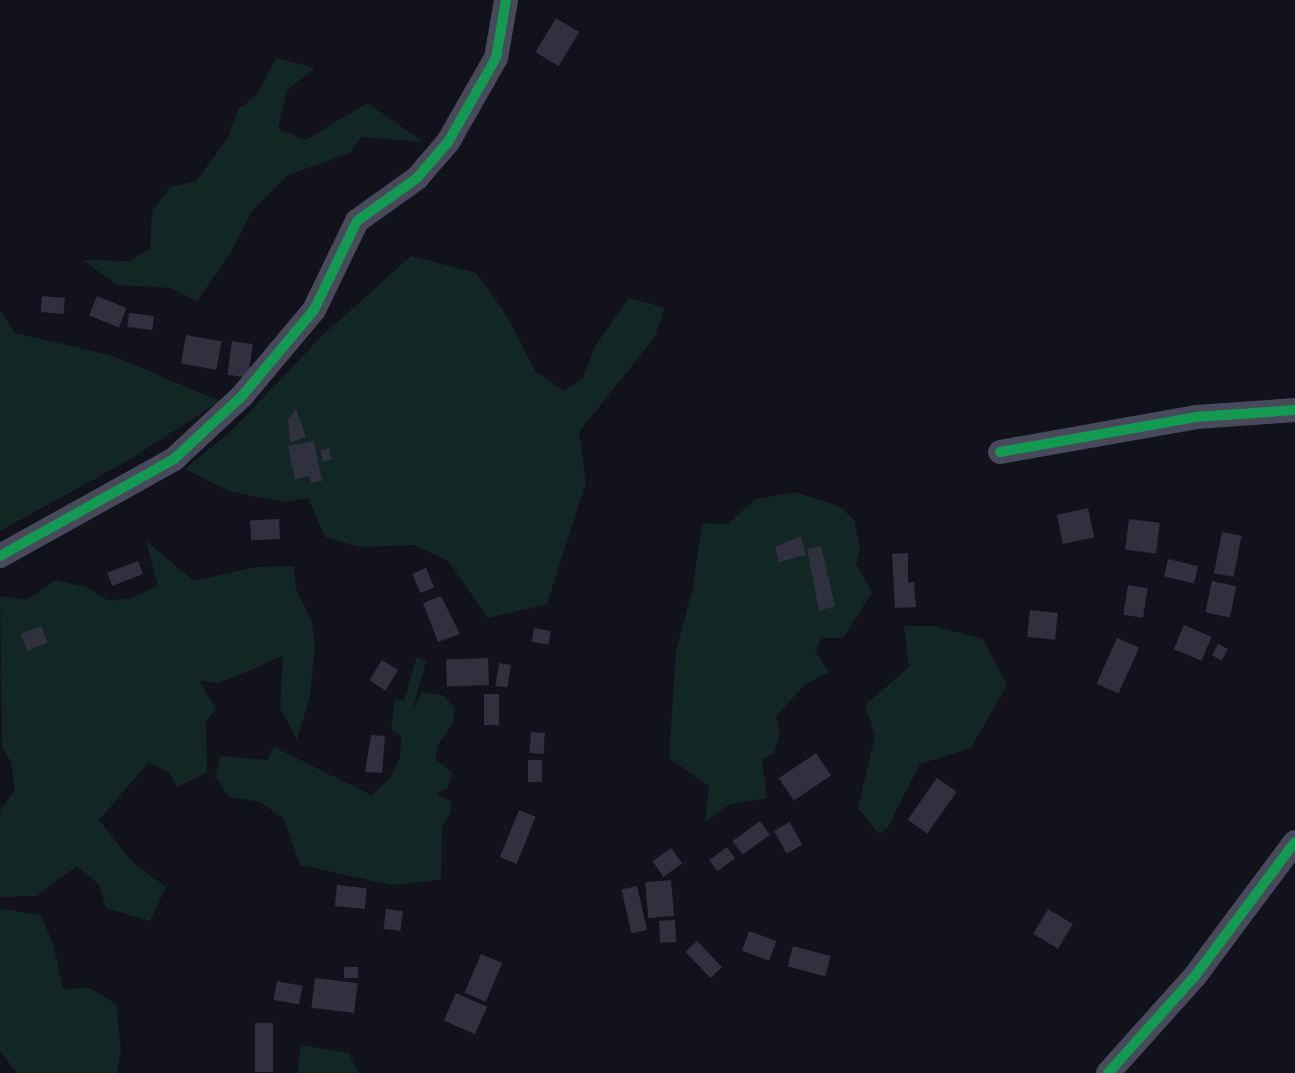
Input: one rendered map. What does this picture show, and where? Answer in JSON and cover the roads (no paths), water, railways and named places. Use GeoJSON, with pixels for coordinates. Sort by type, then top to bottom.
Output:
{"type":"FeatureCollection","features":[{"type":"Feature","properties":{"kind":"street"},"geometry":{"type":"LineString","coordinates":[[0,556],[174,459],[242,396],[314,310],[357,221],[417,178],[448,142],[496,58],[506,0]]}},
{"type":"Feature","properties":{"kind":"street"},"geometry":{"type":"LineString","coordinates":[[1000,452],[1196,417],[1295,411]]}},
{"type":"Feature","properties":{"kind":"street"},"geometry":{"type":"LineString","coordinates":[[1108,1073],[1195,976],[1295,842]]}}]}
